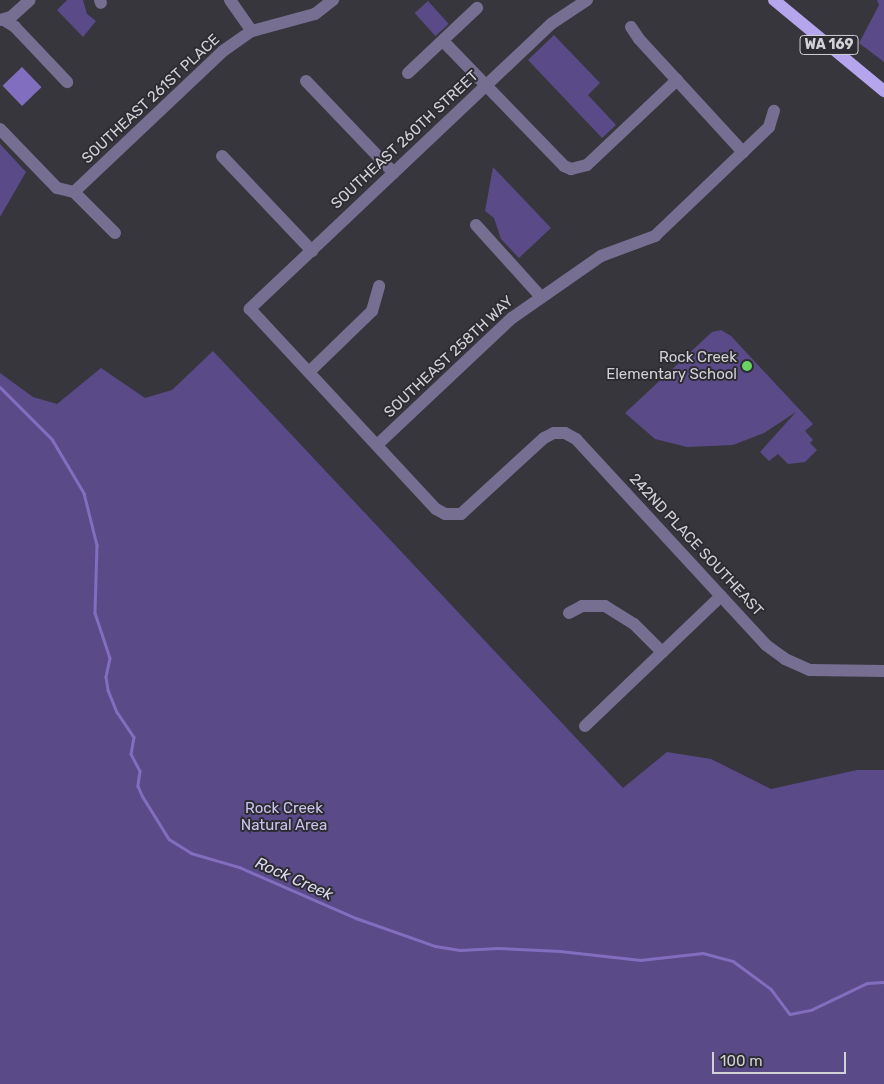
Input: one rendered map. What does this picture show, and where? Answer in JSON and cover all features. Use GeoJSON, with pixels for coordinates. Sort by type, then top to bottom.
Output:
{"type":"FeatureCollection","features":[{"type":"Feature","properties":{"kind":"main road","name":"WA 169"},"geometry":{"type":"LineString","coordinates":[[774,0],[884,90]]}},
{"type":"Feature","properties":{"kind":"street"},"geometry":{"type":"LineString","coordinates":[[30,0],[2,20],[15,27],[67,82]]}},
{"type":"Feature","properties":{"kind":"street"},"geometry":{"type":"LineString","coordinates":[[230,0],[252,31]]}},
{"type":"Feature","properties":{"kind":"street","name":"SOUTHEAST 261ST PLACE"},"geometry":{"type":"LineString","coordinates":[[74,192],[223,51],[252,31],[315,14],[334,0]]}},
{"type":"Feature","properties":{"kind":"street","name":"SOUTHEAST 260TH STREET"},"geometry":{"type":"LineString","coordinates":[[309,372],[250,309],[551,24],[587,0]]}},
{"type":"Feature","properties":{"kind":"street"},"geometry":{"type":"LineString","coordinates":[[408,73],[477,8]]}},
{"type":"Feature","properties":{"kind":"street"},"geometry":{"type":"LineString","coordinates":[[631,27],[743,152]]}},
{"type":"Feature","properties":{"kind":"street"},"geometry":{"type":"LineString","coordinates":[[443,40],[564,166],[574,169],[587,164],[677,80]]}},
{"type":"Feature","properties":{"kind":"street"},"geometry":{"type":"LineString","coordinates":[[306,81],[394,173]]}},
{"type":"Feature","properties":{"kind":"street","name":"SOUTHEAST 258TH WAY"},"geometry":{"type":"LineString","coordinates":[[377,445],[512,318],[601,256],[655,236],[769,127],[774,111]]}},
{"type":"Feature","properties":{"kind":"street"},"geometry":{"type":"LineString","coordinates":[[0,129],[57,188],[74,192],[115,234]]}},
{"type":"Feature","properties":{"kind":"street"},"geometry":{"type":"LineString","coordinates":[[222,156],[312,251]]}},
{"type":"Feature","properties":{"kind":"street"},"geometry":{"type":"LineString","coordinates":[[476,225],[541,297]]}},
{"type":"Feature","properties":{"kind":"street"},"geometry":{"type":"LineString","coordinates":[[377,445],[309,372],[372,311],[379,286]]}},
{"type":"Feature","properties":{"kind":"street","name":"242ND PLACE SOUTHEAST"},"geometry":{"type":"LineString","coordinates":[[377,445],[436,509],[453,516],[461,514],[544,438],[554,433],[564,433],[576,439],[766,645],[785,659],[810,670],[884,671]]}},
{"type":"Feature","properties":{"kind":"street"},"geometry":{"type":"LineString","coordinates":[[585,726],[720,596]]}},
{"type":"Feature","properties":{"kind":"street"},"geometry":{"type":"LineString","coordinates":[[569,613],[582,606],[605,606],[634,624],[662,652]]}},
{"type":"Feature","properties":{"kind":"green space"},"geometry":{"type":"Polygon","coordinates":[[[67,0],[83,0],[87,14],[96,21],[83,37],[57,10],[67,0]]]}},
{"type":"Feature","properties":{"kind":"green space"},"geometry":{"type":"Polygon","coordinates":[[[877,0],[884,0],[884,62],[859,43],[879,5],[877,0]]]}},
{"type":"Feature","properties":{"kind":"green space"},"geometry":{"type":"Polygon","coordinates":[[[428,1],[449,24],[435,36],[415,13],[428,1]]]}},
{"type":"Feature","properties":{"kind":"green space"},"geometry":{"type":"Polygon","coordinates":[[[554,35],[600,83],[588,95],[616,125],[602,138],[528,60],[554,35]]]}},
{"type":"Feature","properties":{"kind":"green space"},"geometry":{"type":"Polygon","coordinates":[[[0,144],[26,172],[0,217],[0,144]]]}},
{"type":"Feature","properties":{"kind":"green space"},"geometry":{"type":"Polygon","coordinates":[[[493,167],[551,228],[519,258],[501,239],[494,218],[485,211],[493,167]]]}},
{"type":"Feature","properties":{"kind":"green space"},"geometry":{"type":"Polygon","coordinates":[[[721,330],[731,336],[813,424],[805,431],[813,440],[810,443],[817,450],[805,462],[788,464],[778,454],[769,461],[760,452],[796,412],[764,433],[733,445],[687,447],[655,439],[625,413],[712,332],[721,330]]]}},
{"type":"Feature","properties":{"kind":"green space","name":"Rock Creek Natural Area"},"geometry":{"type":"Polygon","coordinates":[[[213,351],[623,788],[667,752],[711,759],[771,789],[857,770],[884,770],[884,1084],[0,1084],[0,373],[33,397],[57,404],[101,368],[145,398],[172,390],[213,351]]]}},
{"type":"Feature","properties":{"kind":"shaded area"},"geometry":{"type":"Polygon","coordinates":[[[22,67],[41,87],[22,106],[3,86],[22,67]]]}},
{"type":"Feature","properties":{"kind":"waterway","name":"Rock Creek"},"geometry":{"type":"LineString","coordinates":[[0,387],[52,439],[84,493],[97,545],[95,613],[110,658],[106,677],[108,690],[117,712],[134,737],[131,754],[140,771],[138,786],[169,839],[191,853],[239,867],[356,918],[435,946],[460,950],[498,948],[560,951],[640,960],[703,953],[733,961],[771,989],[790,1014],[811,1010],[867,983],[884,982]]}},
{"type":"Feature","properties":{"kind":"place","name":"Rock Creek Elementary School"},"geometry":{"type":"Point","coordinates":[747,366]}}]}
